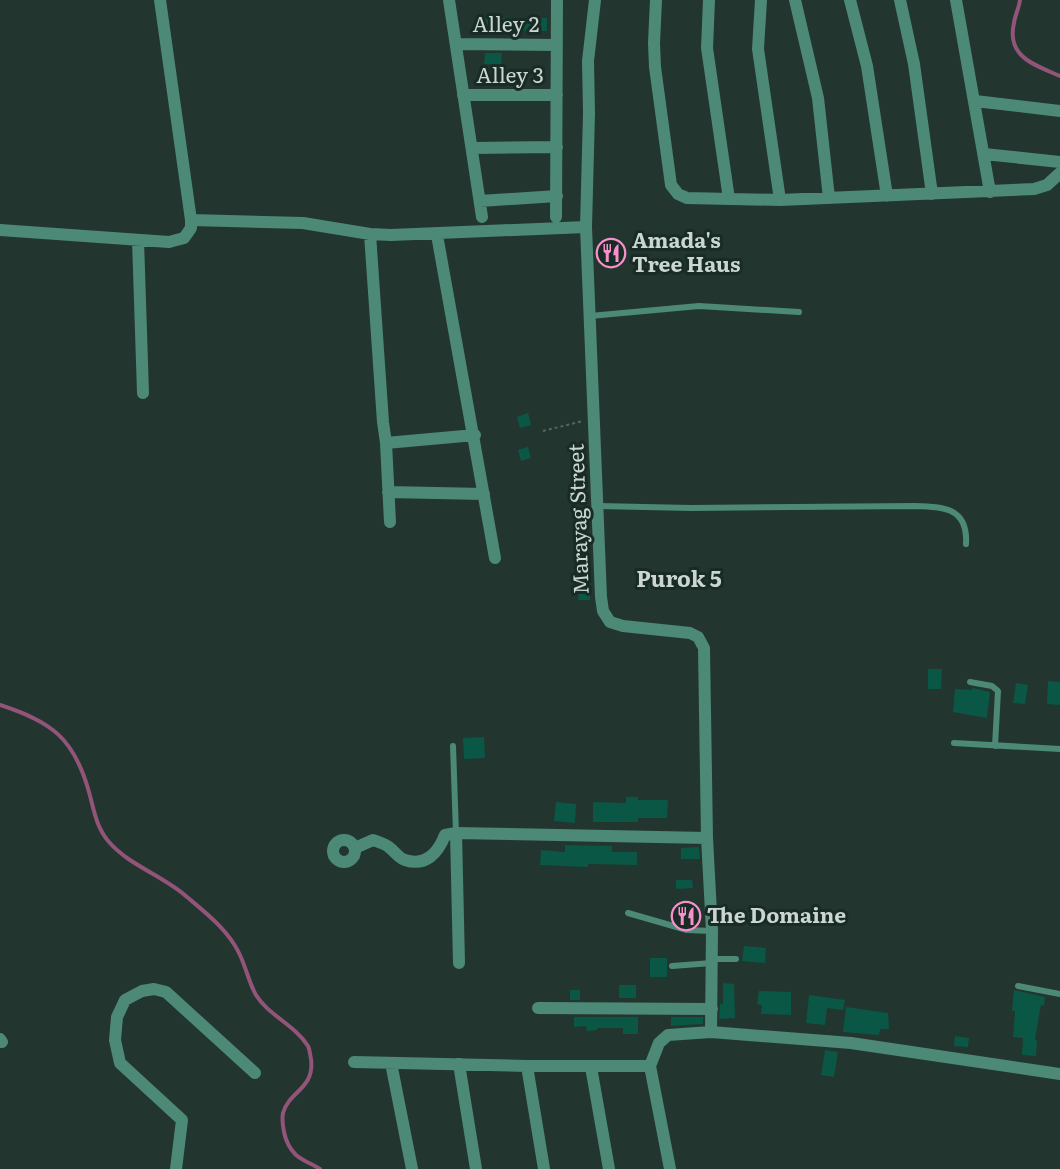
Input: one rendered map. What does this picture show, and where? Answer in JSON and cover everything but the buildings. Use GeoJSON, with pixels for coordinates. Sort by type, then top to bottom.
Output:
{"type":"FeatureCollection","features":[{"type":"Feature","properties":{"kind":"street"},"geometry":{"type":"LineString","coordinates":[[0,230],[169,242],[184,238],[191,228],[160,0]]}},
{"type":"Feature","properties":{"kind":"street"},"geometry":{"type":"LineString","coordinates":[[449,0],[482,217]]}},
{"type":"Feature","properties":{"kind":"street"},"geometry":{"type":"LineString","coordinates":[[556,217],[557,0]]}},
{"type":"Feature","properties":{"kind":"street","name":"Marayag Street"},"geometry":{"type":"LineString","coordinates":[[595,0],[588,61],[586,227],[601,597],[603,611],[610,622],[623,626],[690,633],[698,637],[704,648],[707,838],[712,931],[711,1032]]}},
{"type":"Feature","properties":{"kind":"street"},"geometry":{"type":"LineString","coordinates":[[656,0],[655,67],[671,185],[678,194],[687,198],[780,200],[990,192],[1034,189],[1047,185],[1060,173]]}},
{"type":"Feature","properties":{"kind":"street"},"geometry":{"type":"LineString","coordinates":[[709,0],[707,48],[729,199]]}},
{"type":"Feature","properties":{"kind":"street"},"geometry":{"type":"LineString","coordinates":[[761,0],[758,49],[780,200]]}},
{"type":"Feature","properties":{"kind":"street"},"geometry":{"type":"LineString","coordinates":[[795,0],[818,98],[829,198]]}},
{"type":"Feature","properties":{"kind":"street"},"geometry":{"type":"LineString","coordinates":[[850,0],[867,66],[887,196]]}},
{"type":"Feature","properties":{"kind":"street"},"geometry":{"type":"LineString","coordinates":[[900,0],[914,64],[932,194]]}},
{"type":"Feature","properties":{"kind":"street"},"geometry":{"type":"LineString","coordinates":[[956,0],[990,192]]}},
{"type":"Feature","properties":{"kind":"street","name":"Alley 2"},"geometry":{"type":"LineString","coordinates":[[456,44],[557,45]]}},
{"type":"Feature","properties":{"kind":"street","name":"Alley 3"},"geometry":{"type":"LineString","coordinates":[[464,95],[557,95]]}},
{"type":"Feature","properties":{"kind":"street"},"geometry":{"type":"LineString","coordinates":[[975,101],[1060,111]]}},
{"type":"Feature","properties":{"kind":"street"},"geometry":{"type":"LineString","coordinates":[[472,148],[557,147]]}},
{"type":"Feature","properties":{"kind":"street"},"geometry":{"type":"LineString","coordinates":[[984,154],[1060,162]]}},
{"type":"Feature","properties":{"kind":"street"},"geometry":{"type":"LineString","coordinates":[[480,201],[557,196]]}},
{"type":"Feature","properties":{"kind":"street"},"geometry":{"type":"LineString","coordinates":[[191,220],[303,224],[370,234],[438,234],[586,227]]}},
{"type":"Feature","properties":{"kind":"street"},"geometry":{"type":"LineString","coordinates":[[370,234],[390,522]]}},
{"type":"Feature","properties":{"kind":"street"},"geometry":{"type":"LineString","coordinates":[[438,234],[495,558]]}},
{"type":"Feature","properties":{"kind":"street"},"geometry":{"type":"LineString","coordinates":[[138,240],[143,393]]}},
{"type":"Feature","properties":{"kind":"street"},"geometry":{"type":"LineString","coordinates":[[386,443],[475,435]]}},
{"type":"Feature","properties":{"kind":"street"},"geometry":{"type":"LineString","coordinates":[[388,492],[484,494]]}},
{"type":"Feature","properties":{"kind":"street"},"geometry":{"type":"LineString","coordinates":[[456,833],[459,963]]}},
{"type":"Feature","properties":{"kind":"street"},"geometry":{"type":"LineString","coordinates":[[355,848],[373,840],[389,846],[403,860],[421,862],[432,857],[445,836],[456,833],[707,838]]}},
{"type":"Feature","properties":{"kind":"street"},"geometry":{"type":"LineString","coordinates":[[176,1169],[182,1120],[120,1063],[116,1040],[117,1017],[125,1000],[142,991],[154,988],[165,992],[255,1073]]}},
{"type":"Feature","properties":{"kind":"street"},"geometry":{"type":"LineString","coordinates":[[538,1008],[712,1009]]}},
{"type":"Feature","properties":{"kind":"street"},"geometry":{"type":"LineString","coordinates":[[670,1169],[650,1066],[659,1043],[668,1035],[711,1032],[851,1043],[1060,1074]]}},
{"type":"Feature","properties":{"kind":"street"},"geometry":{"type":"LineString","coordinates":[[354,1062],[650,1066]]}},
{"type":"Feature","properties":{"kind":"street"},"geometry":{"type":"LineString","coordinates":[[391,1063],[412,1169]]}},
{"type":"Feature","properties":{"kind":"street"},"geometry":{"type":"LineString","coordinates":[[459,1065],[476,1169]]}},
{"type":"Feature","properties":{"kind":"street"},"geometry":{"type":"LineString","coordinates":[[526,1066],[543,1169]]}},
{"type":"Feature","properties":{"kind":"street"},"geometry":{"type":"LineString","coordinates":[[591,1066],[609,1169]]}},
{"type":"Feature","properties":{"kind":"lane"},"geometry":{"type":"LineString","coordinates":[[589,316],[699,306],[799,312]]}},
{"type":"Feature","properties":{"kind":"lane"},"geometry":{"type":"LineString","coordinates":[[598,506],[944,507],[960,516],[967,531],[966,544]]}},
{"type":"Feature","properties":{"kind":"lane"},"geometry":{"type":"LineString","coordinates":[[970,682],[992,686],[998,691],[995,746]]}},
{"type":"Feature","properties":{"kind":"lane"},"geometry":{"type":"LineString","coordinates":[[954,743],[1060,749]]}},
{"type":"Feature","properties":{"kind":"lane"},"geometry":{"type":"LineString","coordinates":[[453,746],[456,833]]}},
{"type":"Feature","properties":{"kind":"lane"},"geometry":{"type":"LineString","coordinates":[[628,913],[687,930],[712,931]]}},
{"type":"Feature","properties":{"kind":"lane"},"geometry":{"type":"LineString","coordinates":[[672,966],[736,959]]}},
{"type":"Feature","properties":{"kind":"lane"},"geometry":{"type":"LineString","coordinates":[[1018,986],[1060,994]]}},
{"type":"Feature","properties":{"kind":"path"},"geometry":{"type":"LineString","coordinates":[[543,431],[595,418]]}},
{"type":"Feature","properties":{"kind":"waterway"},"geometry":{"type":"LineString","coordinates":[[1020,0],[1013,35],[1018,52],[1032,63],[1060,76]]}},
{"type":"Feature","properties":{"kind":"waterway"},"geometry":{"type":"LineString","coordinates":[[0,705],[34,718],[47,726],[68,745],[83,773],[98,824],[109,842],[127,858],[178,890],[216,922],[234,945],[261,1002],[296,1032],[308,1046],[311,1059],[309,1077],[286,1106],[283,1113],[283,1125],[287,1142],[294,1152],[320,1169]]}},
{"type":"Feature","properties":{"kind":"place","name":"Amada's Tree Haus"},"geometry":{"type":"Point","coordinates":[611,253]}},
{"type":"Feature","properties":{"kind":"place","name":"The Domaine"},"geometry":{"type":"Point","coordinates":[686,916]}},
{"type":"Feature","properties":{"kind":"district","name":"Purok 5"},"geometry":{"type":"Point","coordinates":[679,579]}}]}
